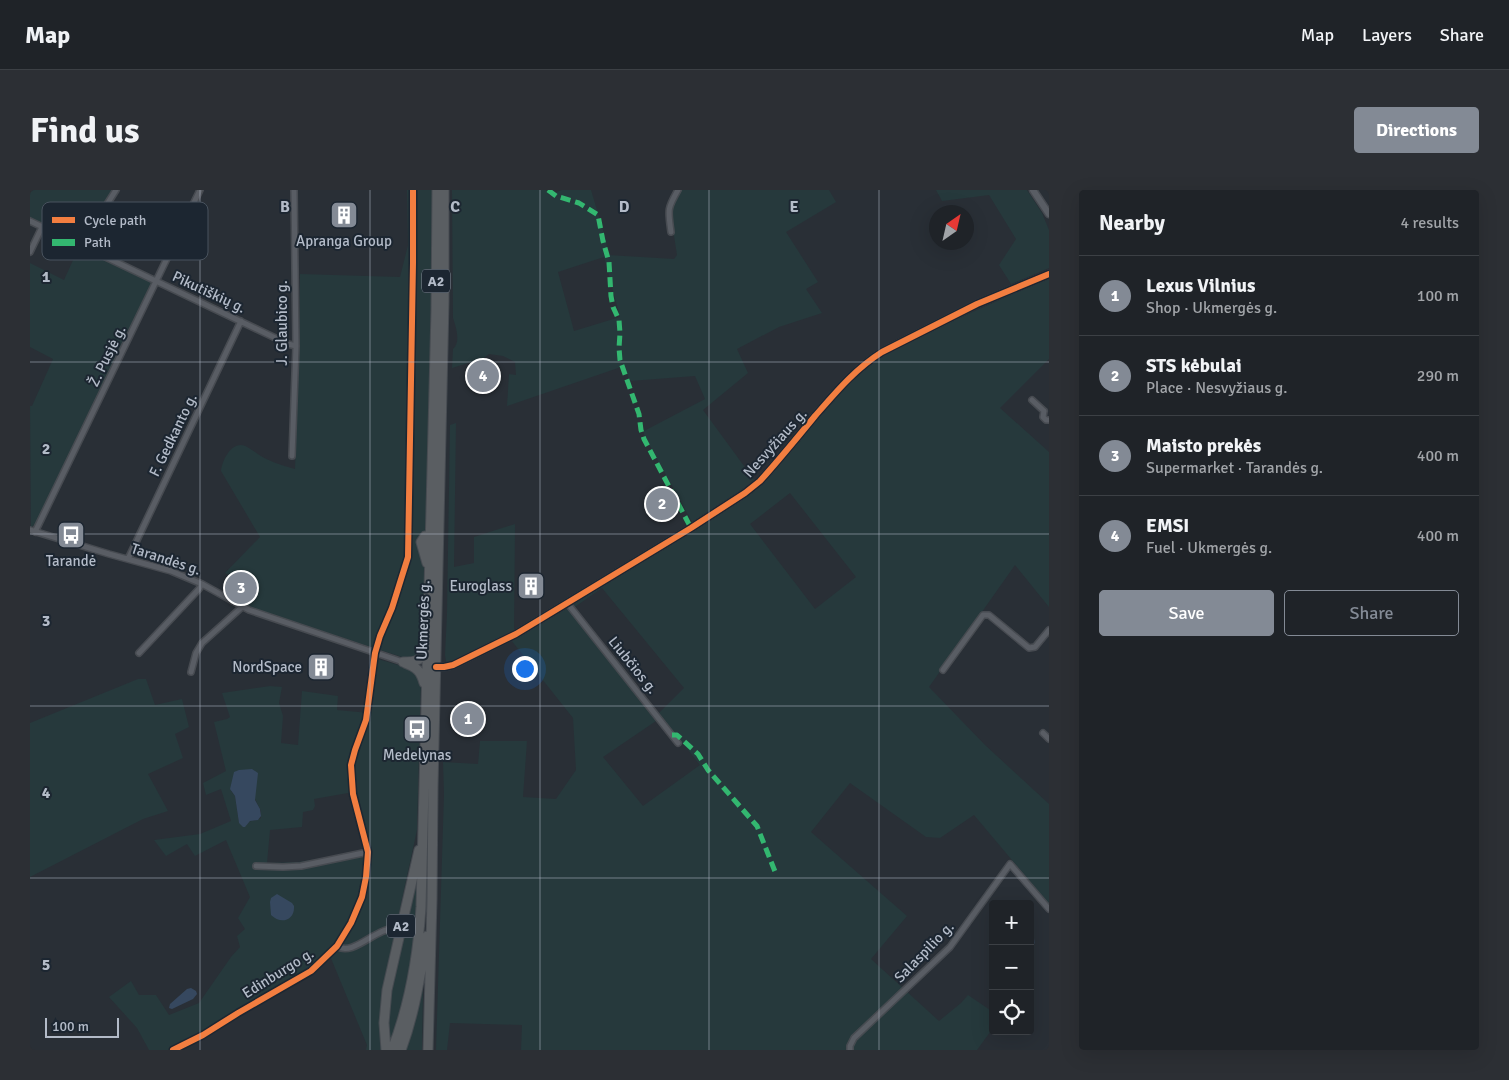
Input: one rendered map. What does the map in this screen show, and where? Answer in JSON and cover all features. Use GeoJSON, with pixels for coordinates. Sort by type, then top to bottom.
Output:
{"type":"FeatureCollection","features":[{"type":"Feature","properties":{"kind":"highway","name":"A2"},"geometry":{"type":"LineString","coordinates":[[430,536],[437,190]]}},
{"type":"Feature","properties":{"kind":"highway","name":"Ukmergės g."},"geometry":{"type":"LineString","coordinates":[[428,1050],[439,562],[444,190]]}},
{"type":"Feature","properties":{"kind":"highway","name":"Ukmergės g."},"geometry":{"type":"LineString","coordinates":[[424,831],[430,572],[421,542],[425,536],[430,536]]}},
{"type":"Feature","properties":{"kind":"highway"},"geometry":{"type":"LineString","coordinates":[[430,536],[434,539],[439,562]]}},
{"type":"Feature","properties":{"kind":"highway"},"geometry":{"type":"LineString","coordinates":[[403,662],[415,661],[421,658],[428,631]]}},
{"type":"Feature","properties":{"kind":"highway"},"geometry":{"type":"LineString","coordinates":[[403,662],[420,670],[427,695]]}},
{"type":"Feature","properties":{"kind":"highway","name":"A2"},"geometry":{"type":"LineString","coordinates":[[386,1050],[384,1023],[387,990],[424,831]]}},
{"type":"Feature","properties":{"kind":"highway"},"geometry":{"type":"LineString","coordinates":[[392,1050],[407,1006],[415,966],[420,928],[424,831]]}},
{"type":"Feature","properties":{"kind":"highway"},"geometry":{"type":"LineString","coordinates":[[401,1050],[411,1018],[420,978],[432,899]]}},
{"type":"Feature","properties":{"kind":"street"},"geometry":{"type":"LineString","coordinates":[[109,202],[116,190]]}},
{"type":"Feature","properties":{"kind":"street","name":"Ž. Pusjė g."},"geometry":{"type":"LineString","coordinates":[[194,202],[200,190]]}},
{"type":"Feature","properties":{"kind":"street","name":"J. Glaubico g."},"geometry":{"type":"LineString","coordinates":[[292,456],[296,346],[294,190]]}},
{"type":"Feature","properties":{"kind":"street","name":"Edinburgo g."},"geometry":{"type":"LineString","coordinates":[[173,1050],[203,1035],[311,971],[337,946],[351,923],[362,897],[368,852],[353,794],[351,765],[366,720],[375,653],[408,557],[413,190]]}},
{"type":"Feature","properties":{"kind":"street"},"geometry":{"type":"LineString","coordinates":[[672,232],[668,211],[678,190]]}},
{"type":"Feature","properties":{"kind":"street"},"geometry":{"type":"LineString","coordinates":[[1033,190],[1049,214]]}},
{"type":"Feature","properties":{"kind":"street","name":"Pikutiškių g."},"geometry":{"type":"LineString","coordinates":[[30,221],[42,227]]}},
{"type":"Feature","properties":{"kind":"street"},"geometry":{"type":"LineString","coordinates":[[30,252],[42,227]]}},
{"type":"Feature","properties":{"kind":"street","name":"Pikutiškių g."},"geometry":{"type":"LineString","coordinates":[[112,260],[288,344],[296,346]]}},
{"type":"Feature","properties":{"kind":"street","name":"Ž. Pusjė g."},"geometry":{"type":"LineString","coordinates":[[33,531],[168,260]]}},
{"type":"Feature","properties":{"kind":"street","name":"Nesvyžiaus g."},"geometry":{"type":"LineString","coordinates":[[436,667],[453,665],[516,634],[568,604],[746,493],[760,481],[839,389],[870,359],[978,304],[1049,274]]}},
{"type":"Feature","properties":{"kind":"street","name":"F. Gedkanto g."},"geometry":{"type":"LineString","coordinates":[[128,559],[242,321]]}},
{"type":"Feature","properties":{"kind":"street"},"geometry":{"type":"LineString","coordinates":[[1032,400],[1047,411],[1043,417],[1049,420]]}},
{"type":"Feature","properties":{"kind":"street","name":"Tarandės g."},"geometry":{"type":"LineString","coordinates":[[33,531],[171,571],[202,584],[242,607],[403,662]]}},
{"type":"Feature","properties":{"kind":"street"},"geometry":{"type":"LineString","coordinates":[[139,653],[202,584]]}},
{"type":"Feature","properties":{"kind":"street","name":"Liubčios g."},"geometry":{"type":"LineString","coordinates":[[568,604],[678,743]]}},
{"type":"Feature","properties":{"kind":"street"},"geometry":{"type":"LineString","coordinates":[[191,672],[196,653],[202,643],[242,607]]}},
{"type":"Feature","properties":{"kind":"street"},"geometry":{"type":"LineString","coordinates":[[943,670],[981,617],[986,614],[1031,649],[1035,647],[1049,630]]}},
{"type":"Feature","properties":{"kind":"street"},"geometry":{"type":"LineString","coordinates":[[1043,733],[1049,739]]}},
{"type":"Feature","properties":{"kind":"street"},"geometry":{"type":"LineString","coordinates":[[256,866],[301,866],[368,852]]}},
{"type":"Feature","properties":{"kind":"street","name":"Salaspilio g."},"geometry":{"type":"LineString","coordinates":[[850,1050],[854,1038],[950,947],[1010,864],[1049,908]]}},
{"type":"Feature","properties":{"kind":"street"},"geometry":{"type":"LineString","coordinates":[[337,946],[341,949],[347,949],[391,929],[400,931]]}},
{"type":"Feature","properties":{"kind":"shaded area"},"geometry":{"type":"Polygon","coordinates":[[[30,190],[112,190],[106,202],[42,202],[42,225],[30,219],[30,190]]]}},
{"type":"Feature","properties":{"kind":"shaded area"},"geometry":{"type":"Polygon","coordinates":[[[407,190],[432,190],[432,262],[426,532],[418,540],[425,563],[423,651],[419,657],[405,658],[253,609],[243,604],[249,585],[225,573],[260,537],[221,471],[230,451],[241,445],[269,460],[295,469],[300,274],[400,277],[408,245],[407,190]]]}},
{"type":"Feature","properties":{"kind":"shaded area"},"geometry":{"type":"Polygon","coordinates":[[[452,190],[546,190],[549,195],[562,190],[591,190],[606,240],[608,255],[674,259],[677,255],[670,210],[681,190],[829,190],[836,202],[786,232],[818,282],[806,289],[822,313],[779,327],[737,349],[748,373],[703,410],[755,481],[692,522],[644,435],[644,431],[705,399],[695,376],[630,381],[624,366],[507,406],[509,374],[516,375],[515,362],[503,356],[489,354],[484,358],[452,368],[453,349],[457,342],[453,318],[452,190]],[[604,257],[558,272],[574,331],[620,317],[604,257]]]}},
{"type":"Feature","properties":{"kind":"shaded area"},"geometry":{"type":"Polygon","coordinates":[[[936,190],[1027,190],[1042,213],[1049,230],[1049,268],[1011,284],[999,265],[1016,239],[989,195],[942,201],[936,190]]]}},
{"type":"Feature","properties":{"kind":"shaded area"},"geometry":{"type":"Polygon","coordinates":[[[73,260],[107,260],[154,282],[36,524],[31,527],[30,406],[32,406],[53,359],[30,347],[30,263],[64,280],[73,260]]]}},
{"type":"Feature","properties":{"kind":"shaded area"},"geometry":{"type":"Polygon","coordinates":[[[1049,278],[1049,359],[1000,408],[1049,452],[1049,607],[1015,565],[929,687],[985,745],[1049,804],[1049,904],[974,815],[940,838],[926,837],[850,783],[811,832],[907,916],[871,959],[939,1021],[968,995],[989,1009],[989,1034],[977,1050],[521,1050],[522,1025],[450,1023],[447,1050],[436,1050],[444,794],[443,762],[478,764],[480,741],[527,741],[523,797],[556,799],[576,770],[573,718],[511,640],[557,614],[751,493],[769,476],[856,376],[887,351],[1049,278]],[[790,493],[750,524],[815,609],[856,577],[790,493]],[[602,588],[569,611],[656,721],[603,757],[643,806],[700,765],[659,713],[684,688],[602,588]]]}},
{"type":"Feature","properties":{"kind":"shaded area"},"geometry":{"type":"Polygon","coordinates":[[[456,423],[454,567],[474,563],[474,537],[515,524],[514,633],[448,663],[445,655],[450,425],[456,423]]]}},
{"type":"Feature","properties":{"kind":"shaded area"},"geometry":{"type":"Polygon","coordinates":[[[378,659],[415,670],[421,679],[417,830],[383,987],[380,1018],[382,1050],[366,1050],[367,1045],[330,956],[211,1029],[169,1050],[149,1050],[137,1028],[109,997],[131,981],[139,995],[156,995],[169,1015],[199,1003],[240,947],[237,936],[245,929],[238,918],[250,897],[226,840],[195,856],[187,844],[166,856],[154,840],[200,834],[231,821],[221,789],[206,795],[203,783],[226,771],[214,722],[230,717],[222,693],[270,686],[282,687],[279,703],[283,716],[281,743],[298,745],[302,691],[338,696],[337,710],[369,713],[378,659]],[[231,791],[235,796],[239,823],[247,824],[261,818],[261,811],[254,797],[231,791]],[[348,793],[314,799],[315,806],[313,810],[303,812],[302,827],[270,830],[267,863],[298,862],[365,851],[348,793]]]}},
{"type":"Feature","properties":{"kind":"shaded area"},"geometry":{"type":"Polygon","coordinates":[[[138,679],[146,679],[155,705],[182,699],[189,727],[175,734],[183,758],[148,774],[168,811],[143,819],[30,877],[30,723],[138,679]]]}},
{"type":"Feature","properties":{"kind":"shaded area"},"geometry":{"type":"Polygon","coordinates":[[[417,877],[415,930],[410,972],[403,1004],[389,1046],[390,1003],[393,982],[401,940],[417,877]]]}},
{"type":"Feature","properties":{"kind":"shaded area"},"geometry":{"type":"Polygon","coordinates":[[[423,989],[422,1050],[405,1050],[416,1018],[423,989]]]}},
{"type":"Feature","properties":{"kind":"water"},"geometry":{"type":"Polygon","coordinates":[[[252,769],[258,773],[255,800],[260,809],[261,816],[258,820],[250,821],[243,827],[239,823],[235,796],[230,789],[234,772],[252,769]]]}},
{"type":"Feature","properties":{"kind":"water"},"geometry":{"type":"Polygon","coordinates":[[[277,894],[294,906],[292,915],[287,920],[279,920],[271,915],[271,898],[277,894]]]}},
{"type":"Feature","properties":{"kind":"water"},"geometry":{"type":"Polygon","coordinates":[[[191,988],[197,994],[193,999],[172,1009],[169,1008],[170,1004],[187,989],[191,988]]]}},
{"type":"Feature","properties":{"kind":"marked path"},"geometry":{"type":"LineString","coordinates":[[548,190],[556,196],[579,203],[598,215],[609,262],[613,307],[619,320],[620,360],[639,414],[644,439],[691,528]]}},
{"type":"Feature","properties":{"kind":"marked path"},"geometry":{"type":"LineString","coordinates":[[672,735],[677,735],[698,754],[708,770],[757,826],[776,874]]}},
{"type":"Feature","properties":{"kind":"cycle path"},"geometry":{"type":"LineString","coordinates":[[173,1050],[203,1035],[311,971],[337,946],[351,923],[362,897],[368,852],[353,794],[351,765],[366,720],[375,653],[408,557],[413,190]]}},
{"type":"Feature","properties":{"kind":"cycle path"},"geometry":{"type":"LineString","coordinates":[[436,667],[453,665],[516,634],[745,493],[760,481],[846,381],[882,352],[977,304],[1049,274]]}},
{"type":"Feature","properties":{"kind":"place","name":"Apranga Group"},"geometry":{"type":"Point","coordinates":[344,215]}},
{"type":"Feature","properties":{"kind":"place","name":"EMSI"},"geometry":{"type":"Point","coordinates":[483,376]}},
{"type":"Feature","properties":{"kind":"place","name":"STS kėbulai"},"geometry":{"type":"Point","coordinates":[662,504]}},
{"type":"Feature","properties":{"kind":"place","name":"Tarandė"},"geometry":{"type":"Point","coordinates":[71,535]}},
{"type":"Feature","properties":{"kind":"place","name":"Euroglass"},"geometry":{"type":"Point","coordinates":[531,586]}},
{"type":"Feature","properties":{"kind":"place","name":"Maisto prekės"},"geometry":{"type":"Point","coordinates":[241,588]}},
{"type":"Feature","properties":{"kind":"place","name":"NordSpace"},"geometry":{"type":"Point","coordinates":[321,667]}},
{"type":"Feature","properties":{"kind":"place","name":"Lexus Vilnius"},"geometry":{"type":"Point","coordinates":[468,719]}},
{"type":"Feature","properties":{"kind":"place","name":"Medelynas"},"geometry":{"type":"Point","coordinates":[417,729]}}]}
